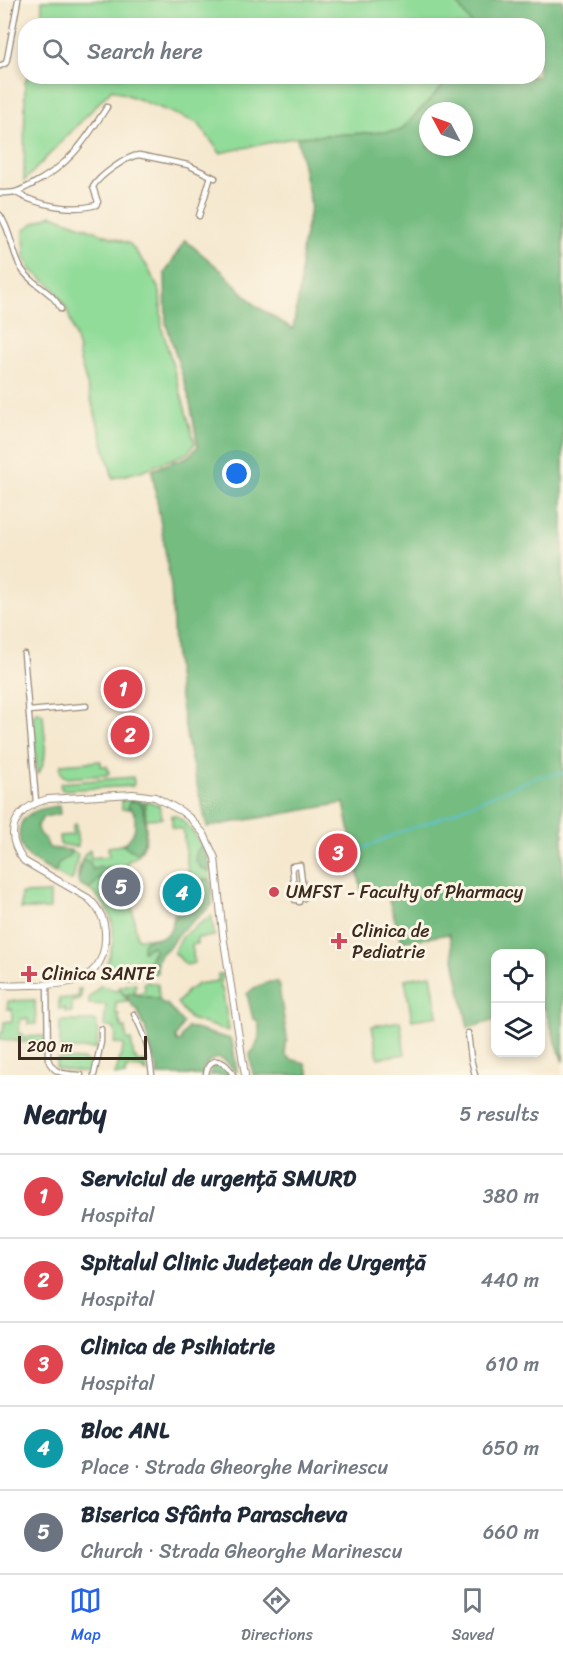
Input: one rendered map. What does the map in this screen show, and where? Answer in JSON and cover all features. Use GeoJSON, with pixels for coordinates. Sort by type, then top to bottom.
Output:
{"type":"FeatureCollection","features":[{"type":"Feature","properties":{"kind":"main road"},"geometry":{"type":"LineString","coordinates":[[1,986],[47,985],[81,980],[96,967],[103,955],[105,941],[105,925],[96,906],[88,898],[24,861],[17,851],[13,840],[14,826],[18,816],[36,802],[48,799],[133,794],[161,799],[178,809],[201,830],[215,858],[219,905],[245,1075]]}},
{"type":"Feature","properties":{"kind":"street"},"geometry":{"type":"LineString","coordinates":[[0,66],[8,59],[18,0]]}},
{"type":"Feature","properties":{"kind":"street"},"geometry":{"type":"LineString","coordinates":[[16,193],[47,177],[79,149],[107,107]]}},
{"type":"Feature","properties":{"kind":"street"},"geometry":{"type":"LineString","coordinates":[[0,193],[16,193],[34,202],[50,205],[78,207],[96,205],[98,202],[93,191],[95,182],[134,156],[140,155],[188,165],[213,177],[199,216]]}},
{"type":"Feature","properties":{"kind":"street"},"geometry":{"type":"LineString","coordinates":[[0,215],[22,270],[52,295],[61,309]]}},
{"type":"Feature","properties":{"kind":"street"},"geometry":{"type":"LineString","coordinates":[[24,654],[36,802]]}},
{"type":"Feature","properties":{"kind":"street"},"geometry":{"type":"LineString","coordinates":[[29,711],[86,706]]}},
{"type":"Feature","properties":{"kind":"street"},"geometry":{"type":"LineString","coordinates":[[300,865],[304,898],[299,900],[295,900],[292,866],[300,865]]}},
{"type":"Feature","properties":{"kind":"street"},"geometry":{"type":"LineString","coordinates":[[47,985],[50,1066],[55,1071],[81,1075]]}},
{"type":"Feature","properties":{"kind":"street"},"geometry":{"type":"LineString","coordinates":[[134,1014],[146,1038],[152,1075]]}},
{"type":"Feature","properties":{"kind":"street"},"geometry":{"type":"LineString","coordinates":[[94,1075],[101,1042],[101,1029]]}},
{"type":"Feature","properties":{"kind":"street"},"geometry":{"type":"LineString","coordinates":[[468,1033],[475,1075]]}},
{"type":"Feature","properties":{"kind":"street"},"geometry":{"type":"LineString","coordinates":[[206,1075],[209,1064],[215,1061],[227,1065],[233,1075]]}},
{"type":"Feature","properties":{"kind":"green space"},"geometry":{"type":"Polygon","coordinates":[[[42,0],[455,0],[467,18],[41,18],[42,0]]]}},
{"type":"Feature","properties":{"kind":"green space"},"geometry":{"type":"Polygon","coordinates":[[[455,0],[563,0],[563,1062],[545,1010],[545,949],[491,949],[491,1021],[468,1028],[449,934],[402,942],[385,888],[362,893],[344,803],[207,827],[189,751],[179,693],[171,587],[152,470],[189,456],[198,446],[189,397],[166,323],[165,273],[185,240],[222,271],[256,306],[293,329],[300,286],[302,249],[311,205],[297,137],[400,131],[419,111],[419,156],[473,156],[473,102],[428,102],[444,84],[545,84],[545,18],[467,18],[455,0]]]}},
{"type":"Feature","properties":{"kind":"green space"},"geometry":{"type":"Polygon","coordinates":[[[25,84],[444,84],[428,102],[419,102],[419,111],[400,131],[297,137],[220,153],[198,123],[112,89],[24,181],[25,84]]]}},
{"type":"Feature","properties":{"kind":"green space"},"geometry":{"type":"Polygon","coordinates":[[[52,215],[130,244],[147,266],[160,292],[162,328],[195,443],[188,453],[141,471],[113,478],[67,309],[54,288],[30,269],[25,257],[24,230],[52,215]]]}},
{"type":"Feature","properties":{"kind":"green space"},"geometry":{"type":"Polygon","coordinates":[[[36,712],[43,715],[45,746],[44,761],[38,774],[33,717],[36,712]]]}},
{"type":"Feature","properties":{"kind":"green space"},"geometry":{"type":"Polygon","coordinates":[[[101,761],[101,766],[107,766],[109,773],[107,775],[67,778],[60,770],[61,764],[101,761]]]}},
{"type":"Feature","properties":{"kind":"green space"},"geometry":{"type":"Polygon","coordinates":[[[133,777],[133,786],[62,790],[60,785],[61,783],[133,777]]]}},
{"type":"Feature","properties":{"kind":"green space"},"geometry":{"type":"Polygon","coordinates":[[[138,799],[144,803],[145,839],[141,852],[127,862],[131,898],[128,902],[132,906],[137,938],[166,938],[151,955],[144,976],[120,975],[114,967],[105,976],[102,972],[110,953],[112,923],[105,905],[96,895],[79,883],[79,869],[84,856],[90,850],[91,858],[109,856],[108,847],[121,845],[131,838],[135,828],[134,813],[132,809],[122,809],[121,800],[138,799]]]}},
{"type":"Feature","properties":{"kind":"green space"},"geometry":{"type":"Polygon","coordinates":[[[130,801],[142,805],[146,830],[144,843],[137,853],[122,845],[130,838],[135,826],[134,812],[128,806],[130,801]]]}},
{"type":"Feature","properties":{"kind":"green space"},"geometry":{"type":"Polygon","coordinates":[[[147,801],[159,805],[162,818],[146,819],[145,804],[147,801]]]}},
{"type":"Feature","properties":{"kind":"green space"},"geometry":{"type":"Polygon","coordinates":[[[59,806],[60,814],[43,817],[37,827],[49,848],[71,852],[68,857],[59,862],[56,871],[53,872],[28,856],[20,842],[19,830],[27,816],[42,809],[59,806]]]}},
{"type":"Feature","properties":{"kind":"green space"},"geometry":{"type":"Polygon","coordinates":[[[172,815],[184,821],[195,834],[208,862],[211,883],[212,905],[180,932],[173,922],[174,913],[189,908],[194,891],[194,878],[189,878],[183,829],[172,828],[172,815]]]}},
{"type":"Feature","properties":{"kind":"green space"},"geometry":{"type":"Polygon","coordinates":[[[76,824],[78,846],[60,844],[59,836],[73,835],[73,825],[76,824]]]}},
{"type":"Feature","properties":{"kind":"green space"},"geometry":{"type":"Polygon","coordinates":[[[202,846],[208,857],[210,872],[201,868],[195,860],[197,850],[202,846]]]}},
{"type":"Feature","properties":{"kind":"green space"},"geometry":{"type":"Polygon","coordinates":[[[69,850],[78,855],[73,879],[70,881],[53,872],[71,852],[69,850]]]}},
{"type":"Feature","properties":{"kind":"green space"},"geometry":{"type":"Polygon","coordinates":[[[83,859],[90,862],[93,870],[100,866],[114,869],[101,876],[88,889],[78,880],[83,859]]]}},
{"type":"Feature","properties":{"kind":"green space"},"geometry":{"type":"Polygon","coordinates":[[[205,879],[211,881],[212,905],[180,932],[160,955],[157,961],[157,973],[147,975],[148,965],[155,949],[152,946],[143,951],[143,945],[147,940],[163,937],[170,931],[176,916],[184,914],[188,908],[190,893],[198,890],[205,879]]]}},
{"type":"Feature","properties":{"kind":"green space"},"geometry":{"type":"Polygon","coordinates":[[[50,893],[50,909],[21,909],[21,894],[50,893]]]}},
{"type":"Feature","properties":{"kind":"green space"},"geometry":{"type":"Polygon","coordinates":[[[211,916],[214,936],[197,938],[197,944],[192,945],[194,963],[187,965],[174,952],[183,936],[211,916]]]}},
{"type":"Feature","properties":{"kind":"green space"},"geometry":{"type":"Polygon","coordinates":[[[218,974],[222,974],[223,977],[219,987],[222,988],[228,1031],[190,1019],[177,1003],[187,991],[197,984],[218,981],[218,974]]]}},
{"type":"Feature","properties":{"kind":"green space"},"geometry":{"type":"Polygon","coordinates":[[[431,975],[438,1016],[412,1020],[405,979],[431,975]]]}},
{"type":"Feature","properties":{"kind":"green space"},"geometry":{"type":"Polygon","coordinates":[[[145,982],[158,984],[159,999],[128,993],[127,997],[119,987],[134,983],[136,985],[134,991],[143,992],[145,982]]]}},
{"type":"Feature","properties":{"kind":"green space"},"geometry":{"type":"Polygon","coordinates":[[[269,982],[278,982],[287,1037],[285,1054],[290,1059],[305,1063],[310,1075],[253,1075],[250,1054],[257,1043],[259,1030],[258,1021],[253,1019],[247,994],[254,988],[269,982]]]}},
{"type":"Feature","properties":{"kind":"green space"},"geometry":{"type":"Polygon","coordinates":[[[100,986],[116,992],[119,989],[128,1001],[116,1002],[116,1014],[119,1014],[121,1028],[125,1028],[127,1040],[131,1040],[134,1058],[137,1062],[145,1062],[147,1073],[135,1067],[126,1068],[125,1075],[115,1075],[124,1045],[114,1043],[116,1035],[114,1028],[104,1026],[106,1005],[89,1004],[89,998],[100,986]]]}},
{"type":"Feature","properties":{"kind":"green space"},"geometry":{"type":"Polygon","coordinates":[[[78,989],[81,989],[81,996],[78,1001],[72,1001],[72,1012],[65,1012],[65,1008],[59,1009],[59,999],[78,997],[78,989]]]}},
{"type":"Feature","properties":{"kind":"green space"},"geometry":{"type":"Polygon","coordinates":[[[128,993],[159,999],[164,1005],[167,1004],[183,1023],[176,1037],[177,1042],[182,1041],[181,1038],[188,1027],[230,1039],[237,1071],[235,1072],[224,1060],[216,1058],[206,1064],[202,1075],[157,1075],[158,1070],[145,1026],[142,1024],[138,1010],[127,997],[128,993]]]}},
{"type":"Feature","properties":{"kind":"green space"},"geometry":{"type":"Polygon","coordinates":[[[35,1000],[36,1024],[28,1024],[28,1019],[20,1019],[19,1034],[23,1034],[24,1037],[44,1036],[44,1042],[0,1039],[4,1022],[12,1021],[12,1009],[7,1009],[8,1001],[35,1000]]]}},
{"type":"Feature","properties":{"kind":"green space"},"geometry":{"type":"Polygon","coordinates":[[[60,1021],[96,1021],[98,1034],[96,1049],[60,1049],[60,1021]]]}},
{"type":"Feature","properties":{"kind":"green space"},"geometry":{"type":"Polygon","coordinates":[[[400,1021],[405,1054],[378,1058],[372,1026],[400,1021]]]}},
{"type":"Feature","properties":{"kind":"green space"},"geometry":{"type":"Polygon","coordinates":[[[57,1059],[85,1060],[94,1064],[92,1071],[88,1073],[58,1069],[56,1068],[57,1059]]]}},
{"type":"Feature","properties":{"kind":"green space"},"geometry":{"type":"Polygon","coordinates":[[[217,1064],[226,1068],[229,1075],[209,1075],[213,1066],[217,1064]]]}},
{"type":"Feature","properties":{"kind":"waterway"},"geometry":{"type":"LineString","coordinates":[[362,849],[536,777],[563,773]]}},
{"type":"Feature","properties":{"kind":"place","name":"Serviciul de urgență SMURD"},"geometry":{"type":"Point","coordinates":[123,689]}},
{"type":"Feature","properties":{"kind":"place","name":"Spitalul Clinic Județean de Urgență"},"geometry":{"type":"Point","coordinates":[130,735]}},
{"type":"Feature","properties":{"kind":"place","name":"Clinica de Psihiatrie"},"geometry":{"type":"Point","coordinates":[338,853]}},
{"type":"Feature","properties":{"kind":"place","name":"Biserica Sfânta Parascheva"},"geometry":{"type":"Point","coordinates":[121,887]}},
{"type":"Feature","properties":{"kind":"place","name":"UMFST - Faculty of Pharmacy"},"geometry":{"type":"Point","coordinates":[274,892]}},
{"type":"Feature","properties":{"kind":"place","name":"Bloc ANL"},"geometry":{"type":"Point","coordinates":[182,893]}},
{"type":"Feature","properties":{"kind":"place","name":"Clinica de Pediatrie"},"geometry":{"type":"Point","coordinates":[339,941]}},
{"type":"Feature","properties":{"kind":"place","name":"Clinica SANTE"},"geometry":{"type":"Point","coordinates":[29,974]}}]}
